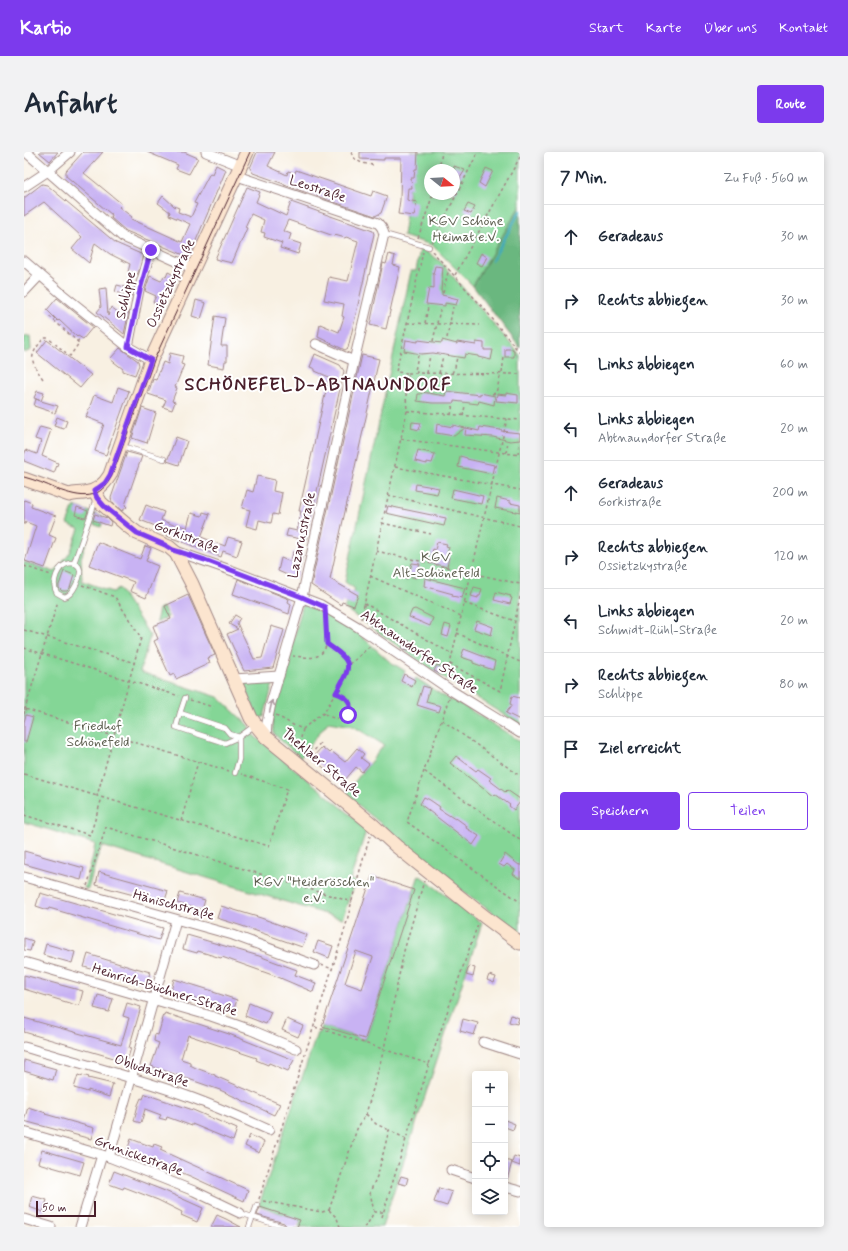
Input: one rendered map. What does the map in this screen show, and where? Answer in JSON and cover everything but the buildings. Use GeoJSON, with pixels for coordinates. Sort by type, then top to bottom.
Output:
{"type":"FeatureCollection","features":[{"type":"Feature","properties":{"kind":"main road","name":"Ossietzkystraße"},"geometry":{"type":"LineString","coordinates":[[95,494],[110,475],[151,360],[248,152]]}},
{"type":"Feature","properties":{"kind":"main road"},"geometry":{"type":"LineString","coordinates":[[24,470],[70,486],[74,493]]}},
{"type":"Feature","properties":{"kind":"main road"},"geometry":{"type":"LineString","coordinates":[[24,479],[68,495],[74,493],[95,494]]}},
{"type":"Feature","properties":{"kind":"main road","name":"Gorkistraße"},"geometry":{"type":"LineString","coordinates":[[95,494],[104,506],[137,533],[173,550]]}},
{"type":"Feature","properties":{"kind":"main road","name":"Theklaer Straße"},"geometry":{"type":"LineString","coordinates":[[173,550],[186,572],[256,725],[266,737],[373,825],[396,846],[520,943]]}},
{"type":"Feature","properties":{"kind":"street"},"geometry":{"type":"LineString","coordinates":[[26,152],[118,233],[128,240],[194,269]]}},
{"type":"Feature","properties":{"kind":"street"},"geometry":{"type":"LineString","coordinates":[[24,186],[48,171],[70,152]]}},
{"type":"Feature","properties":{"kind":"street","name":"Leostraße"},"geometry":{"type":"LineString","coordinates":[[206,152],[239,171],[378,223],[384,234]]}},
{"type":"Feature","properties":{"kind":"street","name":"Lazarusstraße"},"geometry":{"type":"LineString","coordinates":[[266,737],[267,723],[279,676],[302,597],[354,361],[384,234]]}},
{"type":"Feature","properties":{"kind":"street","name":"Schlippe"},"geometry":{"type":"LineString","coordinates":[[128,347],[140,290],[151,250]]}},
{"type":"Feature","properties":{"kind":"street"},"geometry":{"type":"LineString","coordinates":[[24,261],[40,276],[128,347],[151,360]]}},
{"type":"Feature","properties":{"kind":"street"},"geometry":{"type":"LineString","coordinates":[[24,292],[40,276]]}},
{"type":"Feature","properties":{"kind":"street"},"geometry":{"type":"LineString","coordinates":[[316,344],[354,361]]}},
{"type":"Feature","properties":{"kind":"street","name":"Gorkistraße"},"geometry":{"type":"LineString","coordinates":[[173,550],[205,560],[302,597]]}},
{"type":"Feature","properties":{"kind":"street","name":"Abtnaundorfer Straße"},"geometry":{"type":"LineString","coordinates":[[302,597],[325,607],[520,733]]}},
{"type":"Feature","properties":{"kind":"street"},"geometry":{"type":"LineString","coordinates":[[234,679],[279,676]]}},
{"type":"Feature","properties":{"kind":"street","name":"Hänischstraße"},"geometry":{"type":"LineString","coordinates":[[24,877],[234,935],[314,965]]}},
{"type":"Feature","properties":{"kind":"street"},"geometry":{"type":"LineString","coordinates":[[80,1227],[132,1078],[176,920]]}},
{"type":"Feature","properties":{"kind":"street","name":"Heinrich-Büchner-Straße"},"geometry":{"type":"LineString","coordinates":[[24,962],[211,1016],[251,1030],[296,1049]]}},
{"type":"Feature","properties":{"kind":"street"},"geometry":{"type":"LineString","coordinates":[[483,1042],[520,1054]]}},
{"type":"Feature","properties":{"kind":"street","name":"Obludastraße"},"geometry":{"type":"LineString","coordinates":[[24,1047],[132,1078],[186,1096],[226,1111],[269,1130]]}},
{"type":"Feature","properties":{"kind":"street","name":"Grunickestraße"},"geometry":{"type":"LineString","coordinates":[[24,1132],[105,1156],[194,1191],[240,1213]]}},
{"type":"Feature","properties":{"kind":"street"},"geometry":{"type":"LineString","coordinates":[[451,1170],[472,1177]]}},
{"type":"Feature","properties":{"kind":"street"},"geometry":{"type":"LineString","coordinates":[[508,1187],[520,1191]]}},
{"type":"Feature","properties":{"kind":"street"},"geometry":{"type":"LineString","coordinates":[[24,1219],[51,1227]]}},
{"type":"Feature","properties":{"kind":"lane"},"geometry":{"type":"LineString","coordinates":[[384,234],[429,247]]}},
{"type":"Feature","properties":{"kind":"lane"},"geometry":{"type":"LineString","coordinates":[[120,446],[164,459]]}},
{"type":"Feature","properties":{"kind":"lane"},"geometry":{"type":"LineString","coordinates":[[74,563],[95,494]]}},
{"type":"Feature","properties":{"kind":"lane"},"geometry":{"type":"LineString","coordinates":[[74,563],[79,567],[80,572],[76,584],[71,594],[67,597],[60,596],[57,593],[54,585],[57,576],[60,568],[64,564],[74,563]]}},
{"type":"Feature","properties":{"kind":"lane"},"geometry":{"type":"LineString","coordinates":[[185,698],[176,727],[225,743],[239,737],[256,725]]}},
{"type":"Feature","properties":{"kind":"lane"},"geometry":{"type":"LineString","coordinates":[[180,713],[225,728],[230,734],[239,737]]}},
{"type":"Feature","properties":{"kind":"lane"},"geometry":{"type":"LineString","coordinates":[[235,773],[239,759],[239,737]]}},
{"type":"Feature","properties":{"kind":"lane"},"geometry":{"type":"LineString","coordinates":[[249,1227],[258,1203]]}},
{"type":"Feature","properties":{"kind":"lane"},"geometry":{"type":"LineString","coordinates":[[240,1213],[283,1227]]}},
{"type":"Feature","properties":{"kind":"path"},"geometry":{"type":"LineString","coordinates":[[351,152],[352,156],[358,161],[373,165]]}},
{"type":"Feature","properties":{"kind":"path"},"geometry":{"type":"LineString","coordinates":[[440,164],[442,152]]}},
{"type":"Feature","properties":{"kind":"path"},"geometry":{"type":"LineString","coordinates":[[478,152],[429,247],[455,275],[520,353]]}},
{"type":"Feature","properties":{"kind":"path"},"geometry":{"type":"LineString","coordinates":[[455,275],[520,157]]}},
{"type":"Feature","properties":{"kind":"path"},"geometry":{"type":"LineString","coordinates":[[416,244],[431,200]]}},
{"type":"Feature","properties":{"kind":"path"},"geometry":{"type":"LineString","coordinates":[[423,250],[396,372],[520,374]]}},
{"type":"Feature","properties":{"kind":"path"},"geometry":{"type":"LineString","coordinates":[[443,293],[448,272],[451,271]]}},
{"type":"Feature","properties":{"kind":"path"},"geometry":{"type":"LineString","coordinates":[[425,323],[428,307],[427,305]]}},
{"type":"Feature","properties":{"kind":"path"},"geometry":{"type":"LineString","coordinates":[[447,338],[453,307]]}},
{"type":"Feature","properties":{"kind":"path"},"geometry":{"type":"LineString","coordinates":[[433,342],[440,310]]}},
{"type":"Feature","properties":{"kind":"path"},"geometry":{"type":"LineString","coordinates":[[48,315],[78,342]]}},
{"type":"Feature","properties":{"kind":"path"},"geometry":{"type":"LineString","coordinates":[[407,323],[480,325]]}},
{"type":"Feature","properties":{"kind":"path"},"geometry":{"type":"LineString","coordinates":[[43,379],[33,365],[32,359],[38,346],[44,338],[48,338],[70,356],[79,343],[80,338]]}},
{"type":"Feature","properties":{"kind":"path"},"geometry":{"type":"LineString","coordinates":[[418,355],[415,371],[418,371],[418,373]]}},
{"type":"Feature","properties":{"kind":"path"},"geometry":{"type":"LineString","coordinates":[[427,373],[430,355]]}},
{"type":"Feature","properties":{"kind":"path"},"geometry":{"type":"LineString","coordinates":[[439,373],[443,356]]}},
{"type":"Feature","properties":{"kind":"path"},"geometry":{"type":"LineString","coordinates":[[492,394],[496,393],[504,356]]}},
{"type":"Feature","properties":{"kind":"path"},"geometry":{"type":"LineString","coordinates":[[452,373],[457,357]]}},
{"type":"Feature","properties":{"kind":"path"},"geometry":{"type":"LineString","coordinates":[[361,620],[407,411],[406,396],[408,373]]}},
{"type":"Feature","properties":{"kind":"path"},"geometry":{"type":"LineString","coordinates":[[451,415],[453,404]]}},
{"type":"Feature","properties":{"kind":"path"},"geometry":{"type":"LineString","coordinates":[[463,416],[465,406]]}},
{"type":"Feature","properties":{"kind":"path"},"geometry":{"type":"LineString","coordinates":[[407,411],[520,420]]}},
{"type":"Feature","properties":{"kind":"path"},"geometry":{"type":"LineString","coordinates":[[448,680],[452,654],[507,419]]}},
{"type":"Feature","properties":{"kind":"path"},"geometry":{"type":"LineString","coordinates":[[401,439],[519,454],[519,443]]}},
{"type":"Feature","properties":{"kind":"path"},"geometry":{"type":"LineString","coordinates":[[506,453],[508,442]]}},
{"type":"Feature","properties":{"kind":"path"},"geometry":{"type":"LineString","coordinates":[[394,467],[520,490]]}},
{"type":"Feature","properties":{"kind":"path"},"geometry":{"type":"LineString","coordinates":[[388,495],[520,526]]}},
{"type":"Feature","properties":{"kind":"path"},"geometry":{"type":"LineString","coordinates":[[382,523],[430,534]]}},
{"type":"Feature","properties":{"kind":"path"},"geometry":{"type":"LineString","coordinates":[[376,550],[520,584]]}},
{"type":"Feature","properties":{"kind":"path"},"geometry":{"type":"LineString","coordinates":[[24,566],[57,576]]}},
{"type":"Feature","properties":{"kind":"path"},"geometry":{"type":"LineString","coordinates":[[370,576],[461,616]]}},
{"type":"Feature","properties":{"kind":"path"},"geometry":{"type":"LineString","coordinates":[[76,584],[115,597],[141,638],[97,796]]}},
{"type":"Feature","properties":{"kind":"path"},"geometry":{"type":"LineString","coordinates":[[24,714],[60,596]]}},
{"type":"Feature","properties":{"kind":"path"},"geometry":{"type":"LineString","coordinates":[[450,664],[500,691],[520,597]]}},
{"type":"Feature","properties":{"kind":"path"},"geometry":{"type":"LineString","coordinates":[[364,603],[452,654]]}},
{"type":"Feature","properties":{"kind":"path"},"geometry":{"type":"LineString","coordinates":[[464,604],[515,621]]}},
{"type":"Feature","properties":{"kind":"path"},"geometry":{"type":"LineString","coordinates":[[285,656],[312,658],[318,656],[324,651],[327,644],[325,607]]}},
{"type":"Feature","properties":{"kind":"path"},"geometry":{"type":"LineString","coordinates":[[24,630],[135,663]]}},
{"type":"Feature","properties":{"kind":"path"},"geometry":{"type":"LineString","coordinates":[[457,633],[520,662]]}},
{"type":"Feature","properties":{"kind":"path"},"geometry":{"type":"LineString","coordinates":[[348,664],[356,659],[376,640]]}},
{"type":"Feature","properties":{"kind":"path"},"geometry":{"type":"LineString","coordinates":[[299,747],[303,729],[317,716],[324,713],[348,671],[348,664],[342,654],[327,644]]}},
{"type":"Feature","properties":{"kind":"path"},"geometry":{"type":"LineString","coordinates":[[24,648],[214,707]]}},
{"type":"Feature","properties":{"kind":"path"},"geometry":{"type":"LineString","coordinates":[[324,713],[335,718],[344,718],[348,715],[351,708],[348,699],[336,693]]}},
{"type":"Feature","properties":{"kind":"path"},"geometry":{"type":"LineString","coordinates":[[448,699],[406,822],[520,902]]}},
{"type":"Feature","properties":{"kind":"path"},"geometry":{"type":"LineString","coordinates":[[24,774],[269,846],[287,789],[25,709]]}},
{"type":"Feature","properties":{"kind":"path"},"geometry":{"type":"LineString","coordinates":[[270,711],[293,725],[303,729]]}},
{"type":"Feature","properties":{"kind":"path"},"geometry":{"type":"LineString","coordinates":[[442,720],[520,776]]}},
{"type":"Feature","properties":{"kind":"path"},"geometry":{"type":"LineString","coordinates":[[288,742],[308,753],[314,751],[320,743]]}},
{"type":"Feature","properties":{"kind":"path"},"geometry":{"type":"LineString","coordinates":[[181,821],[198,762]]}},
{"type":"Feature","properties":{"kind":"path"},"geometry":{"type":"LineString","coordinates":[[424,771],[520,840]]}},
{"type":"Feature","properties":{"kind":"path"},"geometry":{"type":"LineString","coordinates":[[24,815],[90,835],[102,798]]}},
{"type":"Feature","properties":{"kind":"path"},"geometry":{"type":"LineString","coordinates":[[329,1210],[322,1212],[258,1203],[333,969],[373,825]]}},
{"type":"Feature","properties":{"kind":"path"},"geometry":{"type":"LineString","coordinates":[[84,894],[106,827],[352,902]]}},
{"type":"Feature","properties":{"kind":"path"},"geometry":{"type":"LineString","coordinates":[[329,1210],[357,1129],[366,1114],[384,1049],[404,951],[427,870]]}},
{"type":"Feature","properties":{"kind":"path"},"geometry":{"type":"LineString","coordinates":[[382,1217],[429,1064],[477,925],[486,917]]}},
{"type":"Feature","properties":{"kind":"path"},"geometry":{"type":"LineString","coordinates":[[314,965],[322,965],[333,969]]}},
{"type":"Feature","properties":{"kind":"path"},"geometry":{"type":"LineString","coordinates":[[315,1027],[429,1064]]}},
{"type":"Feature","properties":{"kind":"path"},"geometry":{"type":"LineString","coordinates":[[366,1114],[376,1124],[406,1139]]}},
{"type":"Feature","properties":{"kind":"path"},"geometry":{"type":"LineString","coordinates":[[364,1227],[367,1225],[374,1212],[370,1192],[378,1174],[388,1130]]}},
{"type":"Feature","properties":{"kind":"path"},"geometry":{"type":"LineString","coordinates":[[329,1210],[337,1218],[340,1227]]}},
{"type":"Feature","properties":{"kind":"path"},"geometry":{"type":"LineString","coordinates":[[374,1212],[384,1212]]}},
{"type":"Feature","properties":{"kind":"green space","name":"KGV Schöne Heimat e.V."},"geometry":{"type":"Polygon","coordinates":[[[410,152],[520,152],[520,206],[473,286],[432,245],[403,236],[408,199],[410,152]]]}},
{"type":"Feature","properties":{"kind":"green space"},"geometry":{"type":"Polygon","coordinates":[[[520,206],[520,348],[473,286],[520,206]]]}},
{"type":"Feature","properties":{"kind":"green space","name":"KGV Alt-Schönefeld"},"geometry":{"type":"Polygon","coordinates":[[[420,249],[439,260],[520,355],[520,725],[435,672],[344,608],[355,589],[345,582],[411,271],[416,271],[420,249]]]}},
{"type":"Feature","properties":{"kind":"green space"},"geometry":{"type":"Polygon","coordinates":[[[30,336],[31,350],[24,353],[24,337],[30,336]]]}},
{"type":"Feature","properties":{"kind":"green space","name":"Friedhof Schönefeld"},"geometry":{"type":"Polygon","coordinates":[[[74,506],[104,517],[101,527],[93,524],[81,558],[82,581],[113,592],[119,588],[150,636],[140,672],[218,697],[248,725],[252,734],[367,828],[350,880],[355,881],[342,919],[102,846],[88,889],[84,888],[95,844],[24,822],[24,562],[55,572],[70,553],[79,529],[67,524],[74,506]]]}},
{"type":"Feature","properties":{"kind":"green space"},"geometry":{"type":"Polygon","coordinates":[[[303,604],[350,626],[389,661],[405,671],[401,681],[411,686],[416,678],[451,701],[454,700],[520,741],[520,934],[454,884],[345,794],[384,745],[353,726],[328,722],[300,758],[274,734],[272,717],[303,604]]]}},
{"type":"Feature","properties":{"kind":"green space"},"geometry":{"type":"Polygon","coordinates":[[[163,607],[168,617],[156,622],[159,609],[163,607]]]}},
{"type":"Feature","properties":{"kind":"green space"},"geometry":{"type":"Polygon","coordinates":[[[274,680],[264,717],[258,718],[243,683],[274,680]]]}},
{"type":"Feature","properties":{"kind":"green space"},"geometry":{"type":"Polygon","coordinates":[[[419,875],[482,923],[382,1227],[299,1227],[301,1221],[259,1205],[317,1033],[320,1033],[322,1026],[365,1040],[419,875]]]}},
{"type":"Feature","properties":{"kind":"waterway"},"geometry":{"type":"LineString","coordinates":[[492,261],[520,211]]}},
{"type":"Feature","properties":{"kind":"tram line"},"geometry":{"type":"LineString","coordinates":[[24,477],[65,492],[82,496],[96,493],[108,482],[113,473],[154,360],[250,152]]}},
{"type":"Feature","properties":{"kind":"district","name":"SCHÖNEFELD-ABTNAUNDORF"},"geometry":{"type":"Point","coordinates":[318,384]}},
{"type":"Feature","properties":{"kind":"route"},"geometry":{"type":"LineString","coordinates":[[151,250],[140,290],[128,347],[151,360],[110,475],[100,488],[94,491],[97,498],[104,506],[137,533],[170,547],[173,550],[205,560],[325,607],[327,644],[342,654],[348,664],[348,671],[336,693],[348,699],[351,708],[348,715]]}},
{"type":"Feature","properties":{"kind":"park label","name":"KGV \"Heideröschen\" e.V."},"geometry":{"type":"Point","coordinates":[314,890]}}]}
